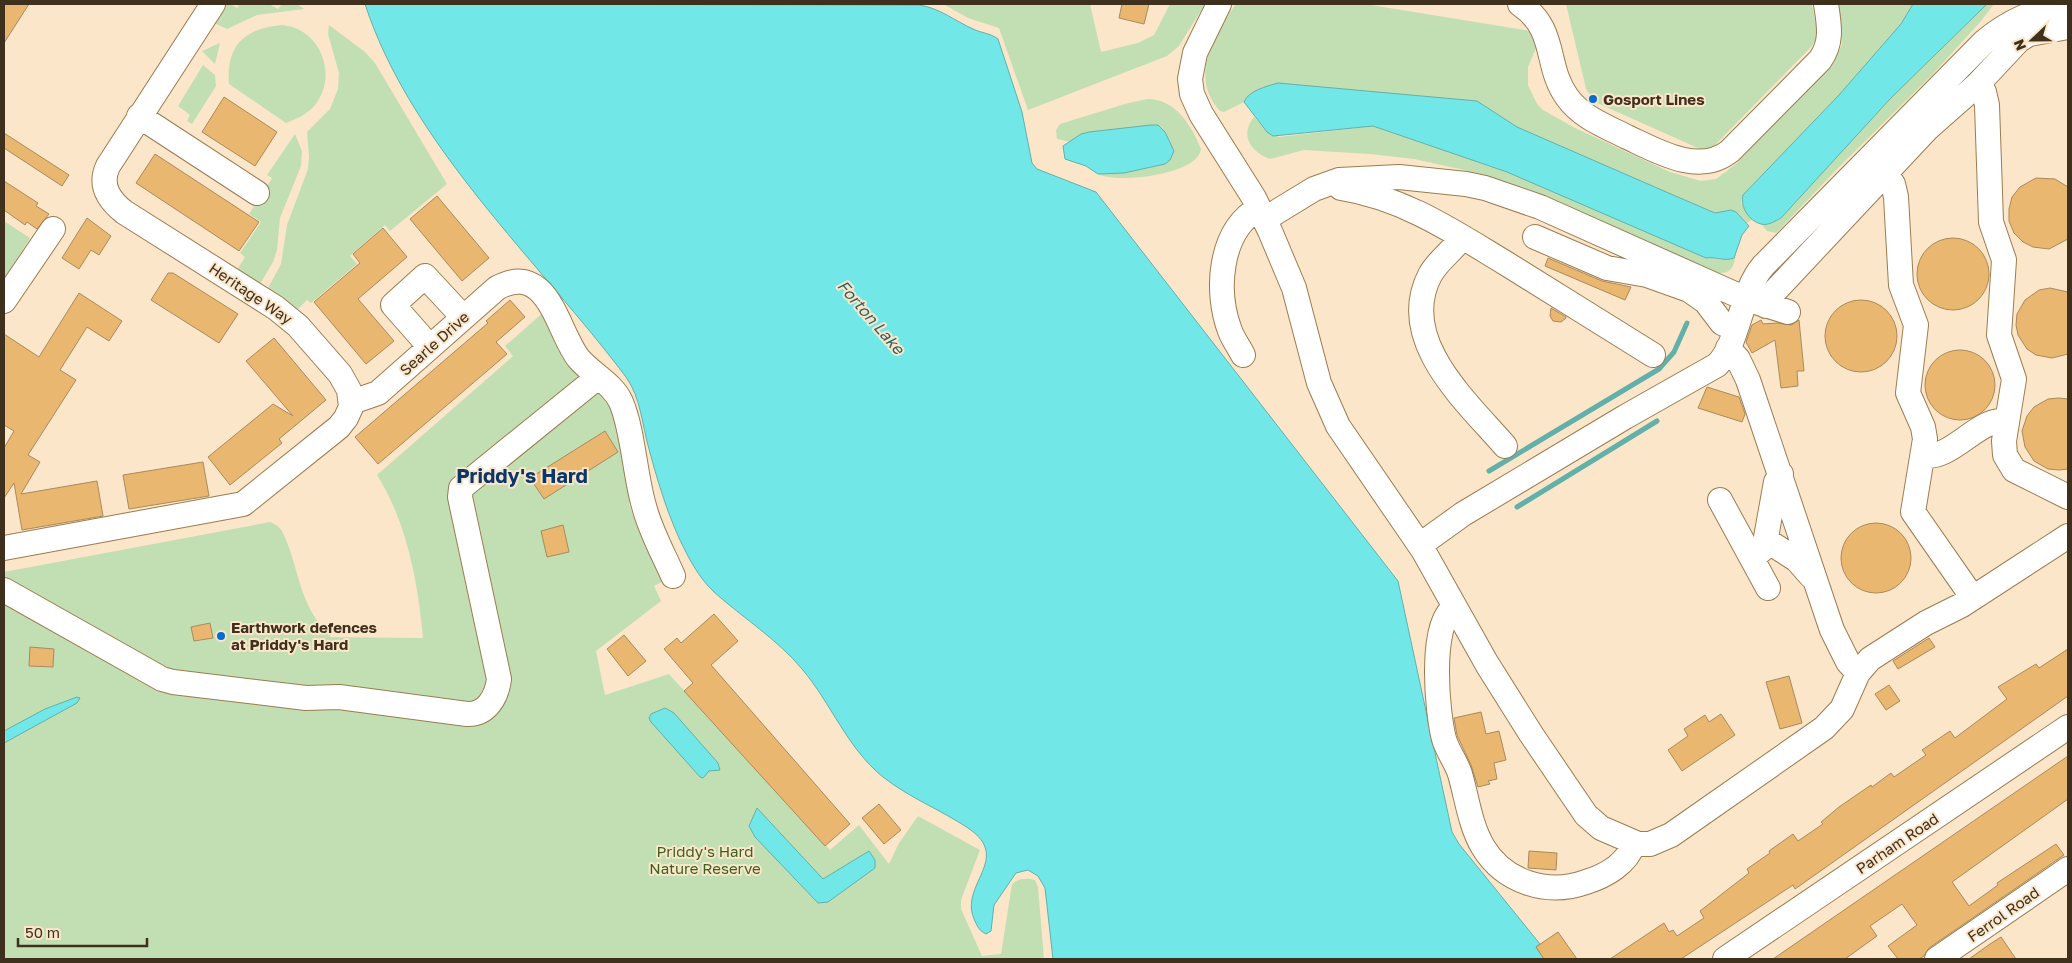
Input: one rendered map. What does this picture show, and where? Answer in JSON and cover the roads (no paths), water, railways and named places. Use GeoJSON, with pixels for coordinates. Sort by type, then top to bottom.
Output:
{"type":"FeatureCollection","features":[{"type":"Feature","properties":{"kind":"street","name":"Heritage Way"},"geometry":{"type":"LineString","coordinates":[[213,4],[139,116],[106,171],[105,185],[111,199],[124,212],[290,318],[340,374],[349,390],[352,402]]}},
{"type":"Feature","properties":{"kind":"street"},"geometry":{"type":"LineString","coordinates":[[1219,4],[1195,53],[1190,79],[1192,94],[1216,139],[1262,214],[1294,288],[1319,383],[1333,417],[1358,458],[1420,545],[1454,608],[1523,722],[1586,815],[1601,828],[1634,843],[1650,844],[1671,835],[1814,735],[1842,709],[1858,673],[1876,655],[1926,623],[1973,598],[2068,536]]}},
{"type":"Feature","properties":{"kind":"street"},"geometry":{"type":"LineString","coordinates":[[1520,4],[1536,17],[1545,30],[1561,87],[1574,106],[1599,123],[1665,155],[1700,161],[1715,160],[1730,151],[1820,60],[1830,36],[1826,4]]}},
{"type":"Feature","properties":{"kind":"street"},"geometry":{"type":"LineString","coordinates":[[1767,306],[1753,280],[1763,266],[1984,42],[2018,18],[2039,10],[2068,5]]}},
{"type":"Feature","properties":{"kind":"street"},"geometry":{"type":"LineString","coordinates":[[1420,545],[1479,504],[1624,417],[1714,367],[1722,360],[1732,339],[1767,306],[1775,291],[1932,124],[1978,84],[2022,38],[2068,27]]}},
{"type":"Feature","properties":{"kind":"street"},"geometry":{"type":"LineString","coordinates":[[1978,84],[1984,92],[1987,105],[1991,222],[2004,260],[1999,335],[2012,369],[2014,384],[2004,451],[2010,466],[2017,472],[2068,497]]}},
{"type":"Feature","properties":{"kind":"street"},"geometry":{"type":"LineString","coordinates":[[139,116],[257,193]]}},
{"type":"Feature","properties":{"kind":"street"},"geometry":{"type":"LineString","coordinates":[[1886,175],[1893,184],[1896,197],[1901,285],[1916,325],[1908,393],[1924,433],[1923,455],[1913,512],[1973,598]]}},
{"type":"Feature","properties":{"kind":"street"},"geometry":{"type":"LineString","coordinates":[[1243,355],[1230,333],[1226,314],[1224,262],[1229,242],[1248,216],[1262,214],[1336,181],[1359,178],[1413,178],[1486,188],[1547,210],[1767,306]]}},
{"type":"Feature","properties":{"kind":"street"},"geometry":{"type":"LineString","coordinates":[[1336,181],[1340,187],[1379,196],[1406,206],[1462,237],[1653,356]]}},
{"type":"Feature","properties":{"kind":"street"},"geometry":{"type":"LineString","coordinates":[[4,302],[53,229]]}},
{"type":"Feature","properties":{"kind":"street"},"geometry":{"type":"LineString","coordinates":[[1462,237],[1429,277],[1424,298],[1423,329],[1442,372],[1505,446]]}},
{"type":"Feature","properties":{"kind":"street"},"geometry":{"type":"LineString","coordinates":[[1536,237],[1607,268],[1647,275],[1689,290],[1706,302],[1722,323],[1732,339],[1738,359],[1748,380],[1817,586],[1840,648],[1858,673]]}},
{"type":"Feature","properties":{"kind":"street"},"geometry":{"type":"LineString","coordinates":[[430,346],[392,305],[425,276],[463,317]]}},
{"type":"Feature","properties":{"kind":"street","name":"Searle Drive"},"geometry":{"type":"LineString","coordinates":[[352,402],[378,393],[494,290],[515,282],[531,286],[546,298],[573,351],[598,377]]}},
{"type":"Feature","properties":{"kind":"street"},"geometry":{"type":"LineString","coordinates":[[4,590],[162,679],[173,682],[198,683],[306,698],[339,696],[467,714],[480,713],[494,697],[499,679],[460,497],[461,488],[598,377],[618,397],[622,405],[644,507],[673,576]]}},
{"type":"Feature","properties":{"kind":"street"},"geometry":{"type":"LineString","coordinates":[[4,548],[243,504],[339,427],[349,413],[352,402]]}},
{"type":"Feature","properties":{"kind":"street"},"geometry":{"type":"LineString","coordinates":[[1923,455],[1936,456],[1995,421],[2007,422]]}},
{"type":"Feature","properties":{"kind":"street"},"geometry":{"type":"LineString","coordinates":[[1752,558],[1763,549],[1776,482],[1781,474]]}},
{"type":"Feature","properties":{"kind":"street"},"geometry":{"type":"LineString","coordinates":[[1720,500],[1768,588]]}},
{"type":"Feature","properties":{"kind":"street"},"geometry":{"type":"LineString","coordinates":[[1766,540],[1801,564],[1817,586]]}},
{"type":"Feature","properties":{"kind":"street"},"geometry":{"type":"LineString","coordinates":[[1454,608],[1444,619],[1440,637],[1438,682],[1441,722],[1446,745],[1458,771],[1477,831],[1486,851],[1497,864],[1521,881],[1536,886],[1560,888],[1579,885],[1606,873],[1626,858],[1634,843]]}},
{"type":"Feature","properties":{"kind":"street","name":"Parham Road"},"geometry":{"type":"LineString","coordinates":[[1725,959],[2068,726]]}},
{"type":"Feature","properties":{"kind":"street","name":"Ferrol Road"},"geometry":{"type":"LineString","coordinates":[[1937,959],[2068,868]]}},
{"type":"Feature","properties":{"kind":"water","name":"Forton Lake"},"geometry":{"type":"Polygon","coordinates":[[[365,4],[919,5],[941,12],[973,29],[998,39],[1022,112],[1032,163],[1037,169],[1096,192],[1398,581],[1452,832],[1459,844],[1540,944],[1536,947],[1544,959],[1053,959],[1045,888],[1038,876],[1028,870],[1016,873],[994,905],[991,931],[986,934],[982,932],[976,923],[971,908],[973,896],[986,862],[986,851],[981,839],[958,821],[893,784],[870,765],[849,739],[822,696],[802,669],[771,638],[725,602],[703,580],[686,552],[670,516],[652,460],[638,403],[631,385],[591,333],[480,200],[445,153],[413,105],[386,56],[365,4]]]}},
{"type":"Feature","properties":{"kind":"water"},"geometry":{"type":"Polygon","coordinates":[[[1913,4],[1987,4],[1890,99],[1781,218],[1771,223],[1761,224],[1749,217],[1744,209],[1743,195],[1839,95],[1901,24],[1913,4]]]}},
{"type":"Feature","properties":{"kind":"water"},"geometry":{"type":"Polygon","coordinates":[[[1278,83],[1477,101],[1517,127],[1715,213],[1731,210],[1736,212],[1749,226],[1742,235],[1734,258],[1706,258],[1507,172],[1373,126],[1273,136],[1267,132],[1244,102],[1254,92],[1263,87],[1278,83]]]}},
{"type":"Feature","properties":{"kind":"water"},"geometry":{"type":"Polygon","coordinates":[[[1158,125],[1165,132],[1174,151],[1170,160],[1165,164],[1124,173],[1098,174],[1086,166],[1065,159],[1063,146],[1081,134],[1158,125]]]}},
{"type":"Feature","properties":{"kind":"water"},"geometry":{"type":"Polygon","coordinates":[[[77,697],[80,698],[77,703],[4,743],[4,731],[45,709],[77,697]]]}},
{"type":"Feature","properties":{"kind":"water"},"geometry":{"type":"Polygon","coordinates":[[[665,708],[674,713],[718,763],[720,770],[709,771],[703,778],[700,777],[651,722],[649,718],[651,714],[665,708]]]}},
{"type":"Feature","properties":{"kind":"water"},"geometry":{"type":"Polygon","coordinates":[[[757,808],[823,879],[869,851],[875,860],[875,868],[828,902],[818,903],[755,837],[749,826],[757,808]]]}},
{"type":"Feature","properties":{"kind":"waterway"},"geometry":{"type":"LineString","coordinates":[[1489,471],[1659,369],[1674,352],[1687,323]]}},
{"type":"Feature","properties":{"kind":"waterway"},"geometry":{"type":"LineString","coordinates":[[1517,507],[1657,421]]}},
{"type":"Feature","properties":{"kind":"place","name":"Gosport Lines"},"geometry":{"type":"Point","coordinates":[1593,99]}},
{"type":"Feature","properties":{"kind":"place","name":"Earthwork defences at Priddy's Hard"},"geometry":{"type":"Point","coordinates":[221,636]}},
{"type":"Feature","properties":{"kind":"district","name":"Priddy's Hard"},"geometry":{"type":"Point","coordinates":[522,475]}},
{"type":"Feature","properties":{"kind":"park label","name":"Priddy's Hard Nature Reserve"},"geometry":{"type":"Point","coordinates":[705,860]}}]}
